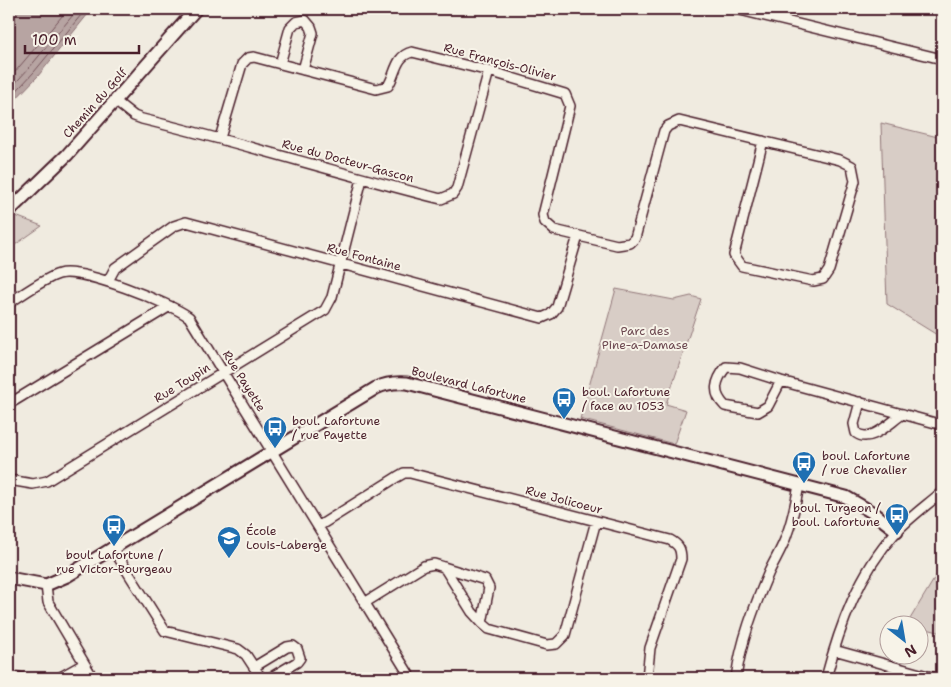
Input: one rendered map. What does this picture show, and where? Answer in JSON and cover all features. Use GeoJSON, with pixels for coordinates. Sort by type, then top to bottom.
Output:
{"type":"FeatureCollection","features":[{"type":"Feature","properties":{"kind":"street","name":"Chemin du Golf"},"geometry":{"type":"LineString","coordinates":[[9,211],[67,155],[196,9]]}},
{"type":"Feature","properties":{"kind":"street"},"geometry":{"type":"LineString","coordinates":[[736,9],[942,59]]}},
{"type":"Feature","properties":{"kind":"street"},"geometry":{"type":"LineString","coordinates":[[280,64],[290,28],[296,22],[305,20],[311,26],[313,33],[303,70]]}},
{"type":"Feature","properties":{"kind":"street","name":"Rue François-Olivier"},"geometry":{"type":"LineString","coordinates":[[220,138],[242,64],[248,58],[254,57],[376,89],[388,86],[400,58],[412,52],[489,71],[565,94],[570,106],[543,215],[545,222],[554,230],[617,245],[630,243],[635,238],[664,131],[668,126],[679,121],[763,141],[840,160],[852,166],[855,181],[829,270],[824,279],[813,281],[742,266],[734,255],[763,141]]}},
{"type":"Feature","properties":{"kind":"street","name":"Rue du Docteur-Gascon"},"geometry":{"type":"LineString","coordinates":[[116,101],[131,114],[142,119],[220,138],[362,179],[442,199],[453,194],[457,188],[489,71]]}},
{"type":"Feature","properties":{"kind":"street","name":"Rue Toupin"},"geometry":{"type":"LineString","coordinates":[[9,480],[33,484],[47,481],[325,310],[332,297],[362,179]]}},
{"type":"Feature","properties":{"kind":"street","name":"Rue Fontaine"},"geometry":{"type":"LineString","coordinates":[[108,281],[115,268],[174,226],[186,222],[542,318],[551,314],[557,307],[578,236]]}},
{"type":"Feature","properties":{"kind":"street","name":"Rue Payette"},"geometry":{"type":"LineString","coordinates":[[9,303],[58,274],[68,273],[108,281],[170,306],[189,317],[411,678]]}},
{"type":"Feature","properties":{"kind":"street"},"geometry":{"type":"LineString","coordinates":[[9,404],[170,306]]}},
{"type":"Feature","properties":{"kind":"street"},"geometry":{"type":"LineString","coordinates":[[781,381],[768,406],[758,412],[725,406],[716,393],[716,384],[726,367],[740,368],[942,426]]}},
{"type":"Feature","properties":{"kind":"street","name":"Boulevard Lafortune"},"geometry":{"type":"LineString","coordinates":[[46,585],[67,576],[112,546],[272,450],[376,388],[390,383],[407,383],[846,497],[875,514],[897,531]]}},
{"type":"Feature","properties":{"kind":"street"},"geometry":{"type":"LineString","coordinates":[[860,402],[854,424],[856,433],[861,437],[876,433],[902,414]]}},
{"type":"Feature","properties":{"kind":"street","name":"Rue Jolicoeur"},"geometry":{"type":"LineString","coordinates":[[318,526],[397,477],[404,473],[410,473],[670,540],[677,544],[681,550],[681,559],[650,648],[647,678]]}},
{"type":"Feature","properties":{"kind":"street"},"geometry":{"type":"LineString","coordinates":[[736,678],[740,651],[751,616],[787,536],[800,486]]}},
{"type":"Feature","properties":{"kind":"street"},"geometry":{"type":"LineString","coordinates":[[826,678],[848,609],[861,580],[897,531],[942,492]]}},
{"type":"Feature","properties":{"kind":"street"},"geometry":{"type":"LineString","coordinates":[[444,567],[472,612],[489,629],[546,645],[556,644],[565,635],[596,521]]}},
{"type":"Feature","properties":{"kind":"street"},"geometry":{"type":"LineString","coordinates":[[112,546],[165,631],[238,649],[246,655],[261,678]]}},
{"type":"Feature","properties":{"kind":"street"},"geometry":{"type":"LineString","coordinates":[[366,602],[424,566],[434,564],[482,578],[489,585],[482,623]]}},
{"type":"Feature","properties":{"kind":"street"},"geometry":{"type":"LineString","coordinates":[[9,578],[46,585],[48,602],[93,678]]}},
{"type":"Feature","properties":{"kind":"street"},"geometry":{"type":"LineString","coordinates":[[254,667],[287,647],[293,646],[297,649],[300,658],[297,662],[270,678]]}},
{"type":"Feature","properties":{"kind":"street"},"geometry":{"type":"LineString","coordinates":[[834,650],[935,678]]}},
{"type":"Feature","properties":{"kind":"street"},"geometry":{"type":"LineString","coordinates":[[59,678],[84,664]]}},
{"type":"Feature","properties":{"kind":"street"},"geometry":{"type":"LineString","coordinates":[[9,675],[22,678]]}},
{"type":"Feature","properties":{"kind":"green space"},"geometry":{"type":"Polygon","coordinates":[[[881,123],[942,138],[942,338],[887,304],[881,123]]]}},
{"type":"Feature","properties":{"kind":"green space"},"geometry":{"type":"Polygon","coordinates":[[[13,215],[42,226],[9,249],[9,219],[13,215]]]}},
{"type":"Feature","properties":{"kind":"green space","name":"Parc des Pine-a-Damase"},"geometry":{"type":"Polygon","coordinates":[[[616,289],[674,300],[691,296],[701,299],[666,404],[686,410],[674,444],[580,419],[616,289]]]}},
{"type":"Feature","properties":{"kind":"green space"},"geometry":{"type":"Polygon","coordinates":[[[942,566],[942,633],[928,629],[928,614],[913,614],[942,566]]]}},
{"type":"Feature","properties":{"kind":"water"},"geometry":{"type":"Polygon","coordinates":[[[9,9],[92,9],[38,76],[9,106],[9,9]]]}},
{"type":"Feature","properties":{"kind":"place","name":"boul. Lafortune / face au 1053"},"geometry":{"type":"Point","coordinates":[564,420]}},
{"type":"Feature","properties":{"kind":"place","name":"boul. Lafortune / rue Payette"},"geometry":{"type":"Point","coordinates":[275,449]}},
{"type":"Feature","properties":{"kind":"place","name":"boul. Lafortune / rue Chevalier"},"geometry":{"type":"Point","coordinates":[804,484]}},
{"type":"Feature","properties":{"kind":"place","name":"boul. Turgeon / boul. Lafortune"},"geometry":{"type":"Point","coordinates":[897,536]}},
{"type":"Feature","properties":{"kind":"place","name":"boul. Lafortune / rue Victor-Bourgeau"},"geometry":{"type":"Point","coordinates":[114,547]}},
{"type":"Feature","properties":{"kind":"place","name":"École Louis-Laberge"},"geometry":{"type":"Point","coordinates":[229,559]}}]}
